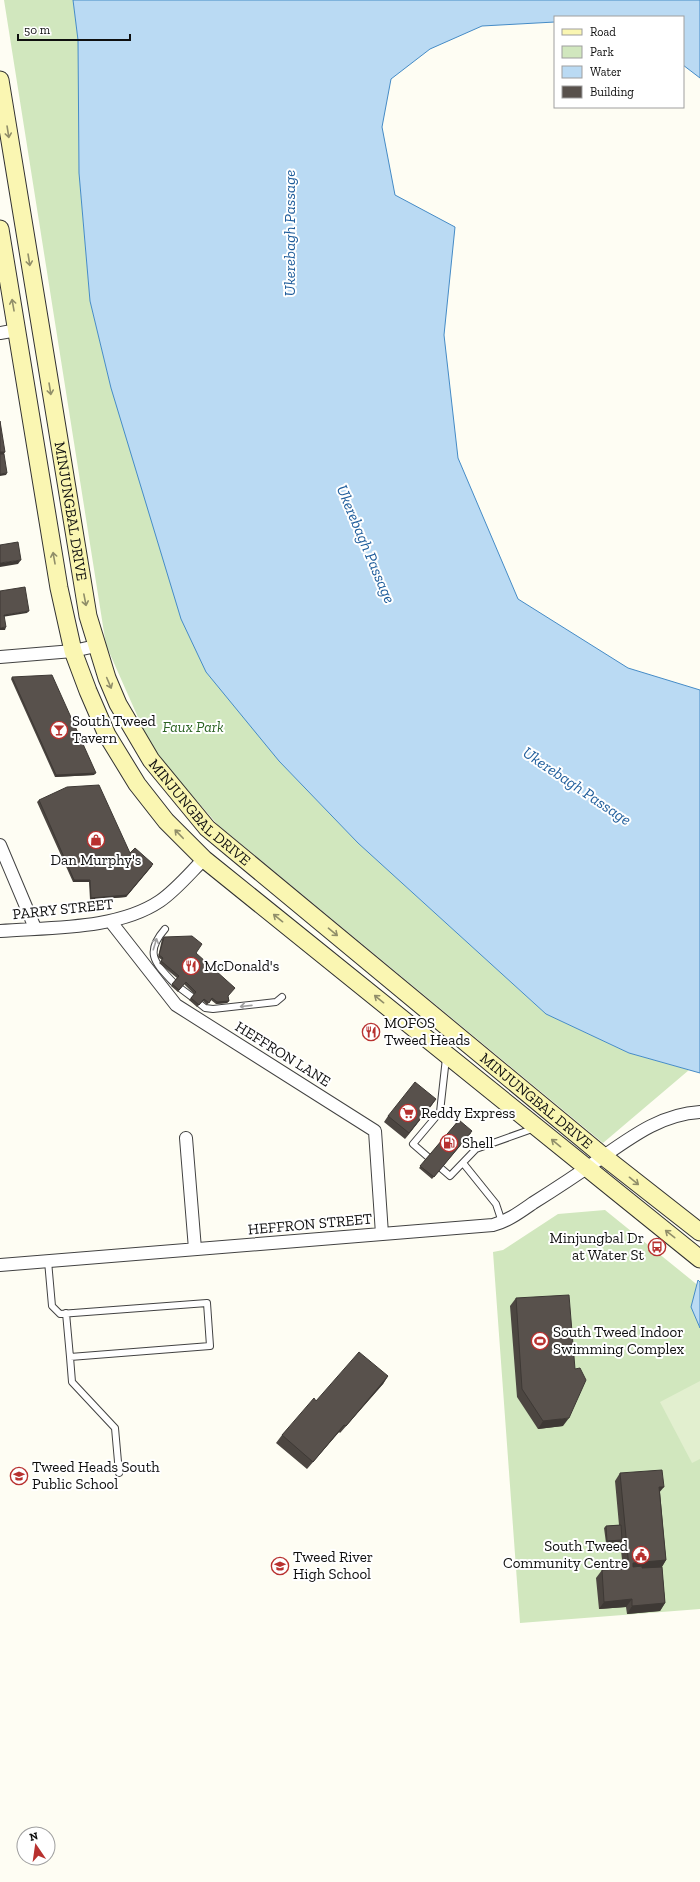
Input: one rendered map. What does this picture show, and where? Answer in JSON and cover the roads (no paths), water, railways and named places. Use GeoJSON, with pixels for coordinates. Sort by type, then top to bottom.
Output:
{"type":"FeatureCollection","features":[{"type":"Feature","properties":{"kind":"main road","name":"MINJUNGBAL DRIVE"},"geometry":{"type":"LineString","coordinates":[[0,80],[80,572],[96,646],[118,704],[151,760],[207,828],[603,1156],[700,1232]]}},
{"type":"Feature","properties":{"kind":"main road","name":"MINJUNGBAL DRIVE"},"geometry":{"type":"LineString","coordinates":[[0,229],[59,588],[73,651],[107,735],[137,784],[166,821],[204,859],[700,1259]]}},
{"type":"Feature","properties":{"kind":"street"},"geometry":{"type":"LineString","coordinates":[[0,333],[17,330]]}},
{"type":"Feature","properties":{"kind":"street"},"geometry":{"type":"LineString","coordinates":[[0,657],[73,651],[96,646]]}},
{"type":"Feature","properties":{"kind":"street"},"geometry":{"type":"LineString","coordinates":[[0,845],[36,928]]}},
{"type":"Feature","properties":{"kind":"street","name":"PARRY STREET"},"geometry":{"type":"LineString","coordinates":[[0,931],[111,922],[137,914],[160,901],[204,859]]}},
{"type":"Feature","properties":{"kind":"street","name":"HEFFRON LANE"},"geometry":{"type":"LineString","coordinates":[[111,922],[176,1005],[375,1131],[382,1234]]}},
{"type":"Feature","properties":{"kind":"street","name":"HEFFRON STREET"},"geometry":{"type":"LineString","coordinates":[[0,1265],[481,1227],[502,1223],[641,1131],[664,1119],[687,1113],[700,1112]]}},
{"type":"Feature","properties":{"kind":"street"},"geometry":{"type":"LineString","coordinates":[[186,1138],[195,1249]]}},
{"type":"Feature","properties":{"kind":"lane"},"geometry":{"type":"LineString","coordinates":[[165,929],[157,937],[152,953],[156,963],[174,982]]}},
{"type":"Feature","properties":{"kind":"lane"},"geometry":{"type":"LineString","coordinates":[[180,988],[192,997]]}},
{"type":"Feature","properties":{"kind":"lane"},"geometry":{"type":"LineString","coordinates":[[200,1004],[205,1008],[213,1009],[276,1002],[282,997]]}},
{"type":"Feature","properties":{"kind":"lane"},"geometry":{"type":"LineString","coordinates":[[446,1054],[440,1112],[413,1144],[450,1176],[476,1149],[536,1127]]}},
{"type":"Feature","properties":{"kind":"lane"},"geometry":{"type":"LineString","coordinates":[[463,1163],[496,1204],[502,1223]]}},
{"type":"Feature","properties":{"kind":"lane"},"geometry":{"type":"LineString","coordinates":[[48,1261],[52,1306],[60,1314],[207,1303],[210,1346],[70,1357]]}},
{"type":"Feature","properties":{"kind":"lane"},"geometry":{"type":"LineString","coordinates":[[66,1313],[72,1382],[115,1428],[119,1473]]}},
{"type":"Feature","properties":{"kind":"water","name":"Ukerebagh Passage"},"geometry":{"type":"Polygon","coordinates":[[[73,0],[700,0],[700,78],[684,66],[684,16],[554,16],[554,22],[482,26],[430,49],[391,79],[382,127],[395,195],[455,227],[444,335],[458,458],[518,599],[628,668],[700,690],[700,1073],[629,1053],[546,1014],[358,843],[279,761],[206,672],[181,619],[111,388],[90,301],[79,173],[78,40],[73,0]]]}},
{"type":"Feature","properties":{"kind":"water"},"geometry":{"type":"Polygon","coordinates":[[[698,1280],[700,1282],[700,1328],[691,1307],[698,1280]]]}},
{"type":"Feature","properties":{"kind":"place","name":"South Tweed Tavern"},"geometry":{"type":"Point","coordinates":[59,730]}},
{"type":"Feature","properties":{"kind":"place","name":"Dan Murphy's"},"geometry":{"type":"Point","coordinates":[96,840]}},
{"type":"Feature","properties":{"kind":"place","name":"McDonald's"},"geometry":{"type":"Point","coordinates":[191,966]}},
{"type":"Feature","properties":{"kind":"place","name":"MOFOS Tweed Heads"},"geometry":{"type":"Point","coordinates":[371,1032]}},
{"type":"Feature","properties":{"kind":"place","name":"Reddy Express"},"geometry":{"type":"Point","coordinates":[408,1113]}},
{"type":"Feature","properties":{"kind":"place","name":"Shell"},"geometry":{"type":"Point","coordinates":[449,1143]}},
{"type":"Feature","properties":{"kind":"place","name":"Minjungbal Dr at Water St"},"geometry":{"type":"Point","coordinates":[657,1247]}},
{"type":"Feature","properties":{"kind":"place","name":"South Tweed Indoor Swimming Complex"},"geometry":{"type":"Point","coordinates":[540,1341]}},
{"type":"Feature","properties":{"kind":"place","name":"Tweed Heads South Public School"},"geometry":{"type":"Point","coordinates":[19,1476]}},
{"type":"Feature","properties":{"kind":"place","name":"South Tweed Community Centre"},"geometry":{"type":"Point","coordinates":[641,1555]}},
{"type":"Feature","properties":{"kind":"place","name":"Tweed River High School"},"geometry":{"type":"Point","coordinates":[280,1566]}},
{"type":"Feature","properties":{"kind":"park label","name":"Faux Park"},"geometry":{"type":"Point","coordinates":[193,727]}}]}
